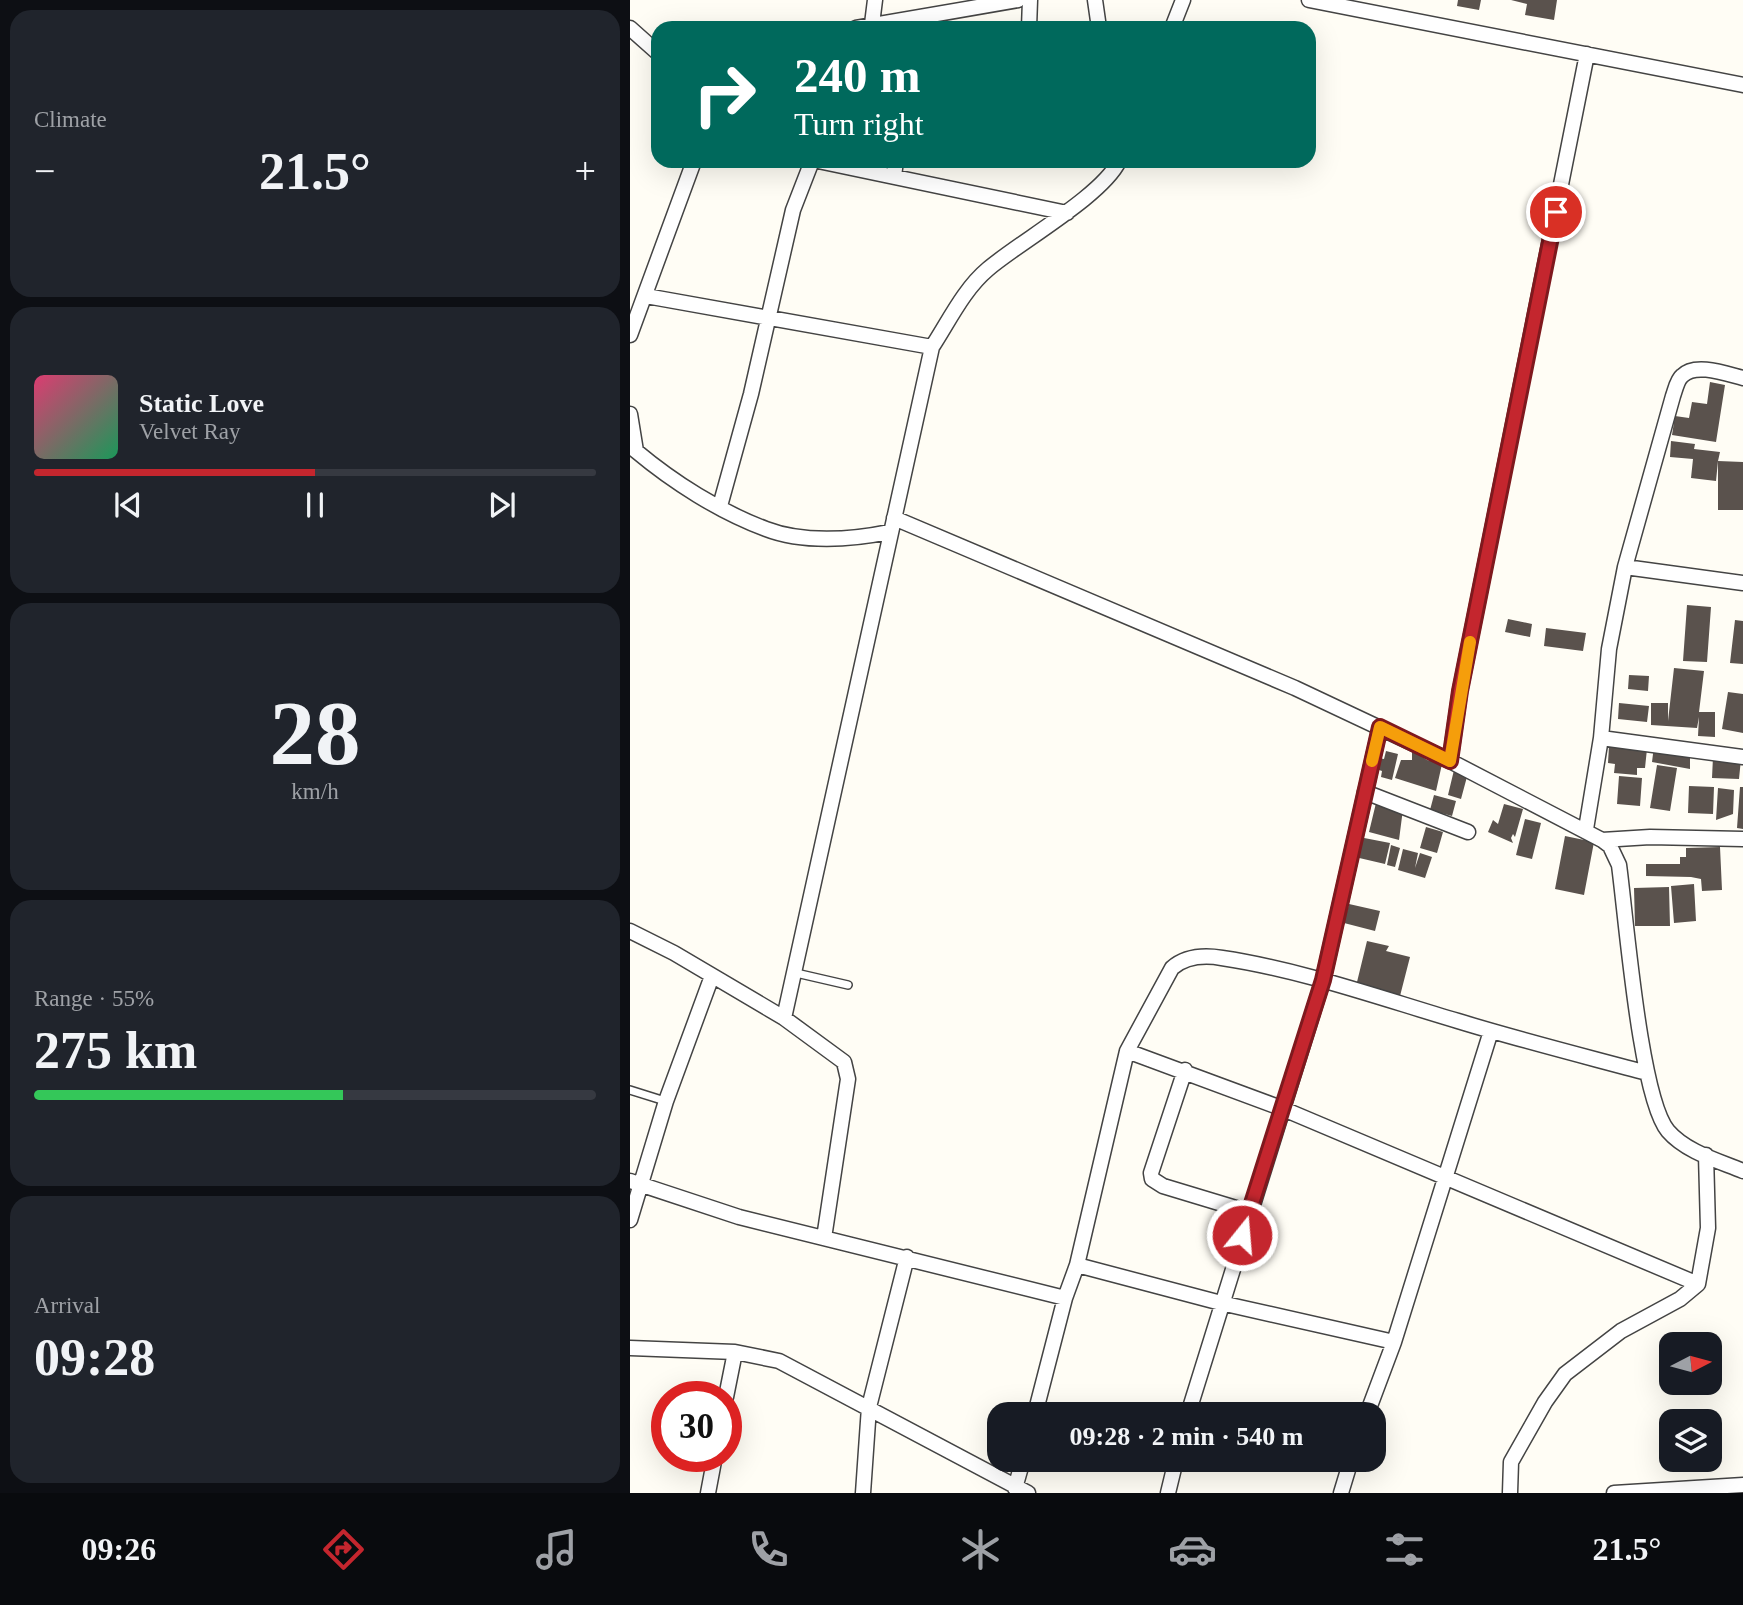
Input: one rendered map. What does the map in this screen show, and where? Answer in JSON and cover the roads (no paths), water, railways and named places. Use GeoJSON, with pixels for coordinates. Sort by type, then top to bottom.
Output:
{"type":"FeatureCollection","features":[{"type":"Feature","properties":{"kind":"street"},"geometry":{"type":"LineString","coordinates":[[872,21],[875,0]]}},
{"type":"Feature","properties":{"kind":"street"},"geometry":{"type":"LineString","coordinates":[[922,21],[967,5],[1018,0]]}},
{"type":"Feature","properties":{"kind":"street"},"geometry":{"type":"LineString","coordinates":[[1029,21],[1030,0]]}},
{"type":"Feature","properties":{"kind":"street"},"geometry":{"type":"LineString","coordinates":[[1095,0],[1098,21]]}},
{"type":"Feature","properties":{"kind":"street"},"geometry":{"type":"LineString","coordinates":[[1174,21],[1182,0]]}},
{"type":"Feature","properties":{"kind":"street"},"geometry":{"type":"LineString","coordinates":[[1309,0],[1743,85]]}},
{"type":"Feature","properties":{"kind":"street"},"geometry":{"type":"LineString","coordinates":[[630,28],[651,47]]}},
{"type":"Feature","properties":{"kind":"street"},"geometry":{"type":"LineString","coordinates":[[1450,761],[1460,691],[1587,54]]}},
{"type":"Feature","properties":{"kind":"street"},"geometry":{"type":"LineString","coordinates":[[630,335],[692,168]]}},
{"type":"Feature","properties":{"kind":"street"},"geometry":{"type":"LineString","coordinates":[[720,506],[793,210],[809,168]]}},
{"type":"Feature","properties":{"kind":"street"},"geometry":{"type":"LineString","coordinates":[[853,168],[1067,212]]}},
{"type":"Feature","properties":{"kind":"street"},"geometry":{"type":"LineString","coordinates":[[894,176],[895,168]]}},
{"type":"Feature","properties":{"kind":"street"},"geometry":{"type":"LineString","coordinates":[[784,1018],[932,347],[964,296],[985,271],[1067,212],[1116,168]]}},
{"type":"Feature","properties":{"kind":"street"},"geometry":{"type":"LineString","coordinates":[[646,296],[932,347]]}},
{"type":"Feature","properties":{"kind":"street"},"geometry":{"type":"LineString","coordinates":[[1586,829],[1601,738],[1609,649],[1625,567],[1681,376],[1690,371],[1708,370],[1743,378]]}},
{"type":"Feature","properties":{"kind":"street"},"geometry":{"type":"LineString","coordinates":[[630,414],[633,449],[680,483],[765,529],[783,534],[850,538],[892,525],[1380,727],[1586,829],[1610,846],[1619,865],[1647,1073],[1659,1115],[1667,1129],[1706,1155],[1743,1171]]}},
{"type":"Feature","properties":{"kind":"street"},"geometry":{"type":"LineString","coordinates":[[1625,567],[1743,583]]}},
{"type":"Feature","properties":{"kind":"street"},"geometry":{"type":"LineString","coordinates":[[1192,1402],[1323,980],[1380,727]]}},
{"type":"Feature","properties":{"kind":"street"},"geometry":{"type":"LineString","coordinates":[[1601,738],[1743,757]]}},
{"type":"Feature","properties":{"kind":"street"},"geometry":{"type":"LineString","coordinates":[[1365,792],[1468,832]]}},
{"type":"Feature","properties":{"kind":"street"},"geometry":{"type":"LineString","coordinates":[[1602,840],[1650,837],[1743,839]]}},
{"type":"Feature","properties":{"kind":"street"},"geometry":{"type":"LineString","coordinates":[[630,931],[784,1018],[834,1053],[847,1067],[846,1093],[824,1238]]}},
{"type":"Feature","properties":{"kind":"street"},"geometry":{"type":"LineString","coordinates":[[1038,1402],[1065,1298],[1077,1265],[1127,1051],[1172,968],[1180,961],[1196,957],[1221,958],[1323,980],[1491,1031],[1647,1073]]}},
{"type":"Feature","properties":{"kind":"street"},"geometry":{"type":"LineString","coordinates":[[630,1220],[635,1183],[712,976]]}},
{"type":"Feature","properties":{"kind":"street"},"geometry":{"type":"LineString","coordinates":[[1372,1402],[1394,1342],[1491,1031]]}},
{"type":"Feature","properties":{"kind":"street"},"geometry":{"type":"LineString","coordinates":[[1127,1051],[1185,1070],[1281,1108],[1698,1284]]}},
{"type":"Feature","properties":{"kind":"street"},"geometry":{"type":"LineString","coordinates":[[1185,1070],[1151,1173],[1152,1179],[1163,1186],[1249,1212]]}},
{"type":"Feature","properties":{"kind":"street"},"geometry":{"type":"LineString","coordinates":[[1510,1493],[1511,1462],[1545,1402],[1565,1374],[1621,1331],[1680,1299],[1698,1284],[1709,1228],[1706,1155]]}},
{"type":"Feature","properties":{"kind":"street"},"geometry":{"type":"LineString","coordinates":[[635,1183],[739,1217],[1065,1298]]}},
{"type":"Feature","properties":{"kind":"street"},"geometry":{"type":"LineString","coordinates":[[863,1493],[869,1407],[907,1257]]}},
{"type":"Feature","properties":{"kind":"street"},"geometry":{"type":"LineString","coordinates":[[1077,1265],[1221,1303],[1394,1342]]}},
{"type":"Feature","properties":{"kind":"street"},"geometry":{"type":"LineString","coordinates":[[630,1348],[735,1352],[779,1361],[1022,1490],[1023,1472]]}},
{"type":"Feature","properties":{"kind":"street"},"geometry":{"type":"LineString","coordinates":[[729,1381],[735,1352]]}},
{"type":"Feature","properties":{"kind":"street"},"geometry":{"type":"LineString","coordinates":[[708,1493],[712,1472]]}},
{"type":"Feature","properties":{"kind":"street"},"geometry":{"type":"LineString","coordinates":[[1168,1493],[1173,1472]]}},
{"type":"Feature","properties":{"kind":"street"},"geometry":{"type":"LineString","coordinates":[[1340,1493],[1347,1472]]}},
{"type":"Feature","properties":{"kind":"street"},"geometry":{"type":"LineString","coordinates":[[1614,1493],[1743,1485]]}},
{"type":"Feature","properties":{"kind":"lane"},"geometry":{"type":"LineString","coordinates":[[796,973],[849,985]]}},
{"type":"Feature","properties":{"kind":"lane"},"geometry":{"type":"LineString","coordinates":[[630,1090],[666,1101]]}}]}
